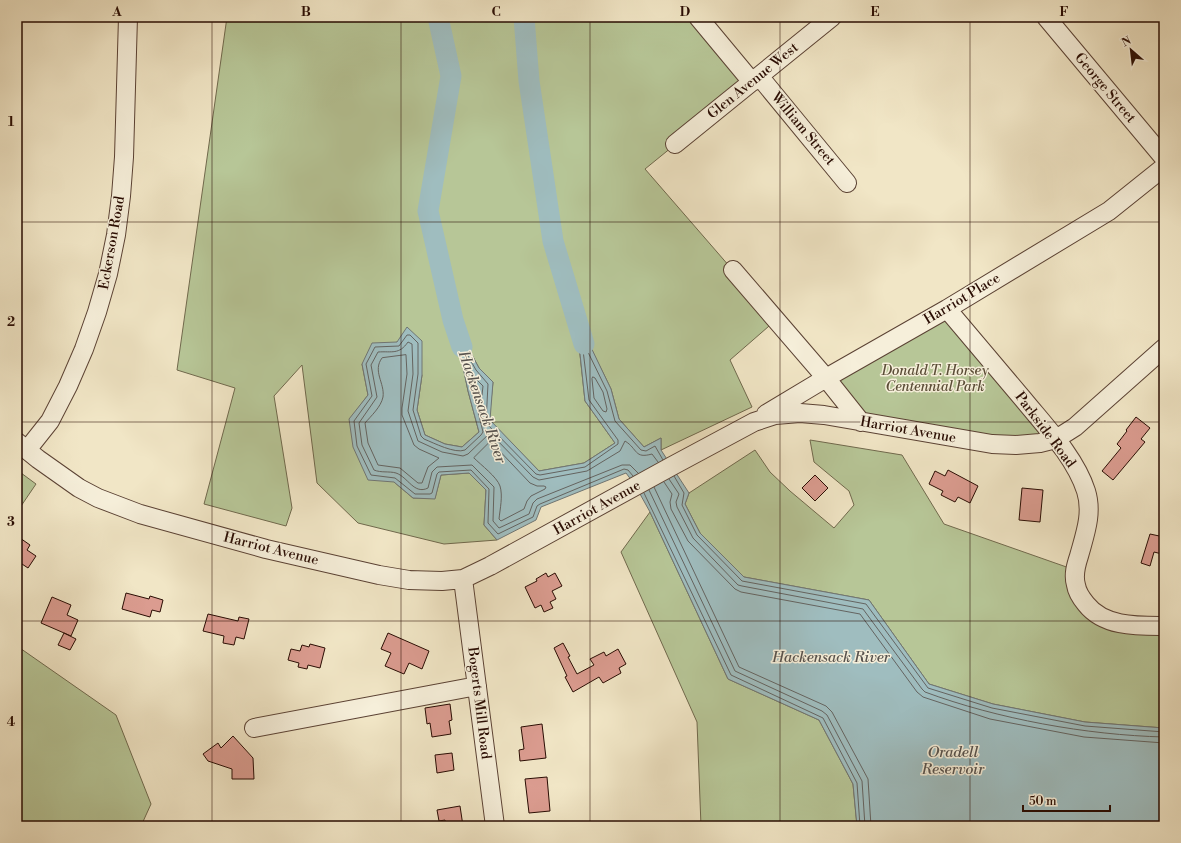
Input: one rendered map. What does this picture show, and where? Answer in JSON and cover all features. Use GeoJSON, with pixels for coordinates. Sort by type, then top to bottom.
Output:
{"type":"FeatureCollection","features":[{"type":"Feature","properties":{"kind":"street","name":"Eckerson Road"},"geometry":{"type":"LineString","coordinates":[[22,446],[50,421],[68,386],[84,349],[108,274],[116,236],[121,196],[124,157],[128,17]]}},
{"type":"Feature","properties":{"kind":"street","name":"William Street"},"geometry":{"type":"LineString","coordinates":[[698,17],[847,183]]}},
{"type":"Feature","properties":{"kind":"street","name":"Glen Avenue West"},"geometry":{"type":"LineString","coordinates":[[675,144],[832,17]]}},
{"type":"Feature","properties":{"kind":"street","name":"George Street"},"geometry":{"type":"LineString","coordinates":[[1046,17],[1164,158]]}},
{"type":"Feature","properties":{"kind":"street","name":"Harriot Place"},"geometry":{"type":"LineString","coordinates":[[754,422],[1109,211],[1164,167]]}},
{"type":"Feature","properties":{"kind":"street"},"geometry":{"type":"LineString","coordinates":[[733,270],[826,378],[861,422]]}},
{"type":"Feature","properties":{"kind":"street","name":"Parkside Road"},"geometry":{"type":"LineString","coordinates":[[947,308],[1056,439],[1079,475],[1086,492],[1089,507],[1088,523],[1075,570],[1075,584],[1079,594],[1093,612],[1117,622],[1137,626],[1164,626]]}},
{"type":"Feature","properties":{"kind":"street","name":"Harriot Avenue"},"geometry":{"type":"LineString","coordinates":[[22,446],[80,488],[98,498],[140,514],[266,549],[379,575],[409,580],[442,581],[463,579],[490,566],[754,422],[775,415],[800,413],[824,415],[992,444],[1016,445],[1040,443],[1056,439],[1076,427],[1164,348]]}},
{"type":"Feature","properties":{"kind":"street","name":"Bogerts Mill Road"},"geometry":{"type":"LineString","coordinates":[[463,579],[495,826]]}},
{"type":"Feature","properties":{"kind":"street"},"geometry":{"type":"LineString","coordinates":[[254,728],[477,686]]}},
{"type":"Feature","properties":{"kind":"green space"},"geometry":{"type":"Polygon","coordinates":[[[227,17],[698,17],[752,82],[645,169],[776,320],[730,360],[752,407],[661,450],[661,438],[644,447],[619,419],[611,389],[576,318],[585,401],[615,443],[584,463],[539,471],[489,420],[493,382],[479,368],[454,321],[468,391],[479,432],[462,447],[445,444],[425,435],[417,410],[422,375],[397,342],[362,364],[368,395],[350,419],[394,482],[413,498],[435,498],[441,475],[469,473],[486,490],[484,525],[497,540],[444,544],[358,523],[317,483],[302,365],[274,396],[292,508],[286,526],[204,504],[235,388],[177,370],[227,17]]]}},
{"type":"Feature","properties":{"kind":"green space","name":"Donald T. Horsey Centennial Park"},"geometry":{"type":"Polygon","coordinates":[[[947,309],[1056,439],[1040,443],[861,422],[826,378],[947,309]]]}},
{"type":"Feature","properties":{"kind":"green space"},"geometry":{"type":"Polygon","coordinates":[[[810,440],[902,455],[944,524],[1075,570],[1093,612],[1164,626],[1164,728],[1085,722],[993,704],[929,684],[869,600],[744,577],[700,533],[685,504],[689,493],[755,450],[770,472],[834,528],[854,505],[849,491],[814,462],[810,440]]]}},
{"type":"Feature","properties":{"kind":"green space"},"geometry":{"type":"Polygon","coordinates":[[[17,470],[36,484],[17,512],[17,470]]]}},
{"type":"Feature","properties":{"kind":"green space"},"geometry":{"type":"Polygon","coordinates":[[[650,512],[728,679],[819,720],[853,784],[857,826],[701,826],[697,722],[621,552],[650,512]]]}},
{"type":"Feature","properties":{"kind":"green space"},"geometry":{"type":"Polygon","coordinates":[[[17,646],[116,715],[151,804],[141,826],[17,826],[17,646]]]}},
{"type":"Feature","properties":{"kind":"water","name":"Oradell Reservoir"},"geometry":{"type":"Polygon","coordinates":[[[576,316],[611,389],[619,419],[644,447],[661,438],[661,450],[689,493],[685,504],[700,533],[744,577],[869,600],[929,684],[993,704],[1085,722],[1164,728],[1164,826],[857,826],[853,784],[819,720],[728,679],[650,512],[635,485],[626,473],[541,507],[536,520],[497,540],[484,525],[486,490],[469,473],[441,475],[435,499],[413,498],[394,482],[368,480],[353,447],[349,419],[368,395],[362,364],[372,343],[397,342],[407,327],[422,341],[422,375],[417,410],[425,435],[445,444],[462,447],[479,432],[468,391],[453,320],[479,368],[493,382],[490,420],[539,471],[584,463],[615,443],[585,401],[576,316]]]}},
{"type":"Feature","properties":{"kind":"building"},"geometry":{"type":"Polygon","coordinates":[[[1136,417],[1150,428],[1141,439],[1145,442],[1113,480],[1102,471],[1121,448],[1117,444],[1136,417]]]}},
{"type":"Feature","properties":{"kind":"building"},"geometry":{"type":"Polygon","coordinates":[[[948,470],[978,486],[970,503],[958,497],[955,502],[941,495],[943,491],[929,484],[935,471],[945,476],[948,470]]]}},
{"type":"Feature","properties":{"kind":"building"},"geometry":{"type":"Polygon","coordinates":[[[815,475],[828,488],[815,501],[802,488],[815,475]]]}},
{"type":"Feature","properties":{"kind":"building"},"geometry":{"type":"Polygon","coordinates":[[[1022,488],[1043,490],[1040,522],[1019,520],[1022,488]]]}},
{"type":"Feature","properties":{"kind":"building"},"geometry":{"type":"Polygon","coordinates":[[[1150,534],[1164,537],[1164,546],[1162,554],[1154,552],[1150,566],[1141,563],[1150,534]]]}},
{"type":"Feature","properties":{"kind":"building"},"geometry":{"type":"Polygon","coordinates":[[[20,538],[30,545],[27,550],[36,556],[28,568],[19,562],[17,565],[17,543],[20,538]]]}},
{"type":"Feature","properties":{"kind":"building"},"geometry":{"type":"Polygon","coordinates":[[[546,573],[548,577],[555,573],[562,586],[552,591],[556,599],[550,602],[553,608],[544,612],[541,605],[535,608],[525,587],[537,581],[536,579],[546,573]]]}},
{"type":"Feature","properties":{"kind":"building"},"geometry":{"type":"Polygon","coordinates":[[[126,593],[149,599],[150,596],[163,600],[160,612],[152,610],[150,617],[122,609],[126,593]]]}},
{"type":"Feature","properties":{"kind":"building"},"geometry":{"type":"Polygon","coordinates":[[[52,597],[71,605],[67,615],[78,620],[71,636],[41,623],[52,597]]]}},
{"type":"Feature","properties":{"kind":"building"},"geometry":{"type":"Polygon","coordinates":[[[208,614],[238,621],[239,617],[249,619],[244,639],[236,637],[234,645],[223,643],[224,636],[203,631],[208,614]]]}},
{"type":"Feature","properties":{"kind":"building"},"geometry":{"type":"Polygon","coordinates":[[[64,633],[76,639],[70,650],[58,645],[64,633]]]}},
{"type":"Feature","properties":{"kind":"building"},"geometry":{"type":"Polygon","coordinates":[[[388,633],[429,651],[422,669],[409,663],[404,674],[385,666],[391,653],[381,649],[388,633]]]}},
{"type":"Feature","properties":{"kind":"building"},"geometry":{"type":"Polygon","coordinates":[[[563,643],[570,656],[568,657],[577,674],[594,665],[590,659],[604,652],[606,656],[618,649],[626,664],[619,668],[621,673],[603,683],[599,677],[573,692],[565,677],[567,676],[554,648],[563,643]]]}},
{"type":"Feature","properties":{"kind":"building"},"geometry":{"type":"Polygon","coordinates":[[[310,644],[325,648],[320,668],[308,665],[307,669],[298,667],[299,663],[288,660],[291,649],[300,651],[302,645],[309,647],[310,644]]]}},
{"type":"Feature","properties":{"kind":"building"},"geometry":{"type":"Polygon","coordinates":[[[450,704],[452,720],[449,721],[451,734],[432,737],[430,723],[427,724],[425,708],[450,704]]]}},
{"type":"Feature","properties":{"kind":"building"},"geometry":{"type":"Polygon","coordinates":[[[542,724],[546,758],[520,761],[519,750],[524,749],[521,727],[542,724]]]}},
{"type":"Feature","properties":{"kind":"building"},"geometry":{"type":"Polygon","coordinates":[[[233,736],[253,758],[254,779],[232,779],[232,769],[208,761],[203,754],[218,743],[221,748],[233,736]]]}},
{"type":"Feature","properties":{"kind":"building"},"geometry":{"type":"Polygon","coordinates":[[[452,753],[454,770],[437,773],[435,755],[452,753]]]}},
{"type":"Feature","properties":{"kind":"building"},"geometry":{"type":"Polygon","coordinates":[[[547,777],[550,811],[529,813],[525,779],[547,777]]]}},
{"type":"Feature","properties":{"kind":"building"},"geometry":{"type":"Polygon","coordinates":[[[460,806],[463,826],[446,826],[445,820],[439,821],[437,810],[460,806]]]}},
{"type":"Feature","properties":{"kind":"waterway","name":"Hackensack River"},"geometry":{"type":"LineString","coordinates":[[438,17],[451,76],[428,211],[453,320],[462,347]]}},
{"type":"Feature","properties":{"kind":"waterway"},"geometry":{"type":"LineString","coordinates":[[524,17],[529,81],[553,241],[584,344]]}}]}
